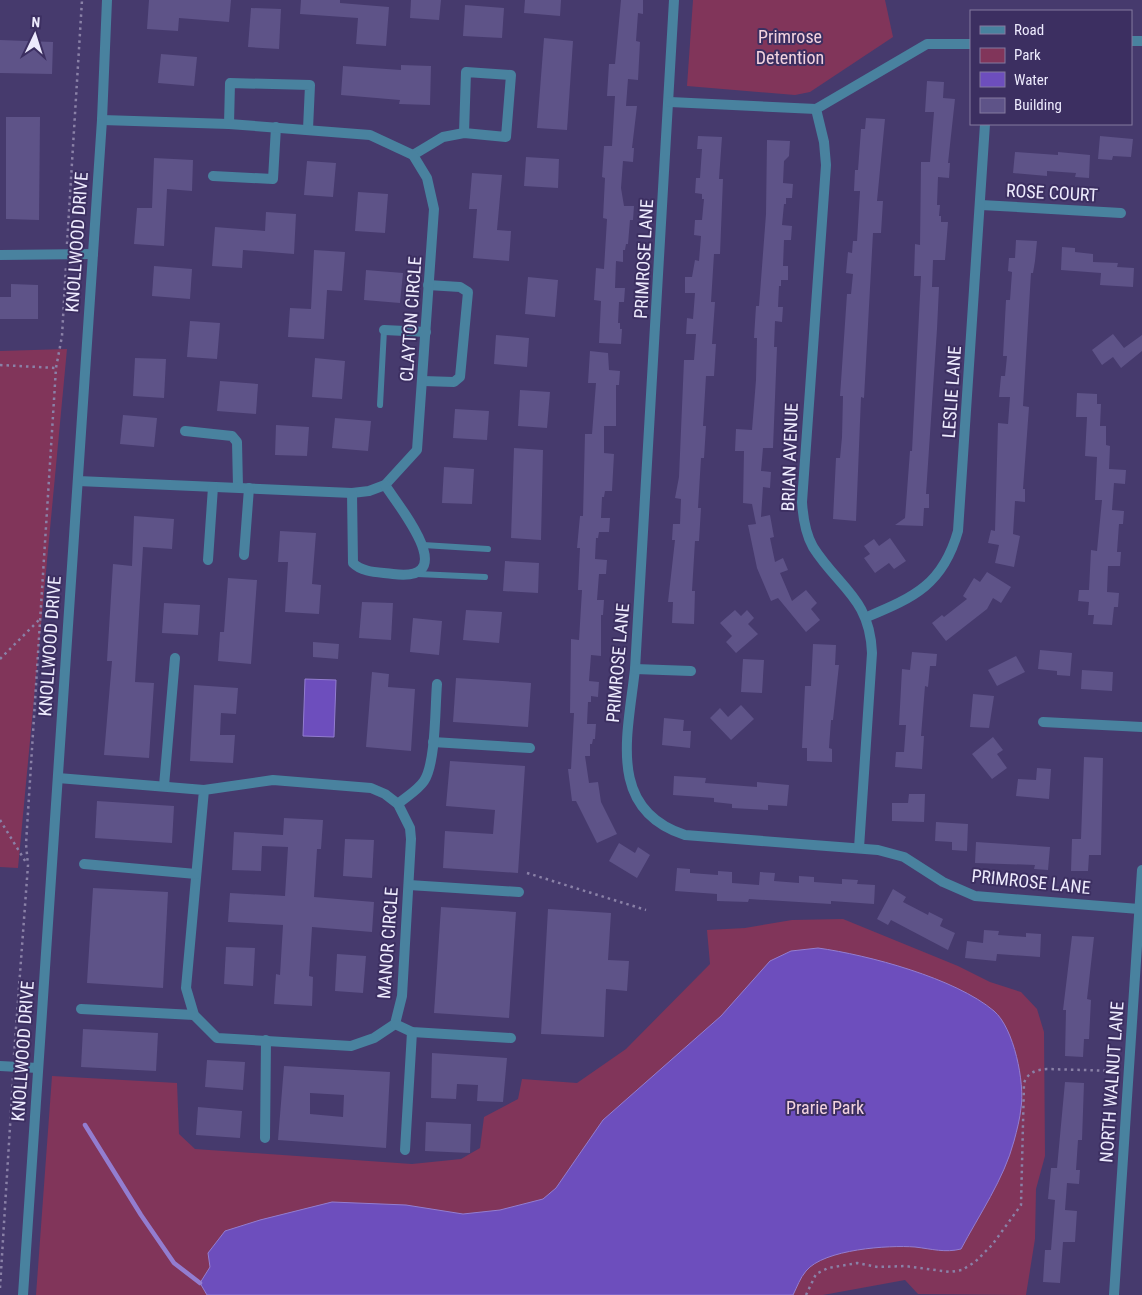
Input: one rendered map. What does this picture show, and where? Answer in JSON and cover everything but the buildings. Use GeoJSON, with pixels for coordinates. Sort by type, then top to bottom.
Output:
{"type":"FeatureCollection","features":[{"type":"Feature","properties":{"kind":"street","name":"KNOLLWOOD DRIVE"},"geometry":{"type":"LineString","coordinates":[[23,1295],[102,120],[107,0]]}},
{"type":"Feature","properties":{"kind":"street","name":"PRIMROSE LANE"},"geometry":{"type":"LineString","coordinates":[[674,0],[670,102],[635,669],[626,753],[628,773],[637,799],[650,816],[674,832],[697,838],[859,848],[897,854],[956,890],[975,896],[1139,909]]}},
{"type":"Feature","properties":{"kind":"street"},"geometry":{"type":"LineString","coordinates":[[670,102],[816,109],[927,44],[970,44]]}},
{"type":"Feature","properties":{"kind":"street"},"geometry":{"type":"LineString","coordinates":[[102,120],[229,124],[370,135],[413,155],[443,137],[464,133],[506,137],[512,75],[466,72],[464,133]]}},
{"type":"Feature","properties":{"kind":"street"},"geometry":{"type":"LineString","coordinates":[[229,124],[230,83],[310,85],[308,129]]}},
{"type":"Feature","properties":{"kind":"street","name":"BRIAN AVENUE"},"geometry":{"type":"LineString","coordinates":[[816,109],[824,142],[826,165],[802,502],[803,516],[814,548],[867,617],[872,653],[859,848]]}},
{"type":"Feature","properties":{"kind":"street","name":"LESLIE LANE"},"geometry":{"type":"LineString","coordinates":[[867,617],[905,601],[924,588],[949,559],[956,536],[961,515],[985,125]]}},
{"type":"Feature","properties":{"kind":"street"},"geometry":{"type":"LineString","coordinates":[[213,176],[273,179],[276,127]]}},
{"type":"Feature","properties":{"kind":"street","name":"CLAYTON CIRCLE"},"geometry":{"type":"LineString","coordinates":[[385,485],[417,450],[423,381],[434,209],[427,178],[413,155]]}},
{"type":"Feature","properties":{"kind":"street","name":"ROSE COURT"},"geometry":{"type":"LineString","coordinates":[[981,205],[1121,213]]}},
{"type":"Feature","properties":{"kind":"street"},"geometry":{"type":"LineString","coordinates":[[0,254],[93,254]]}},
{"type":"Feature","properties":{"kind":"street"},"geometry":{"type":"LineString","coordinates":[[423,381],[454,382],[460,377],[468,292],[460,288],[428,286]]}},
{"type":"Feature","properties":{"kind":"street"},"geometry":{"type":"LineString","coordinates":[[384,330],[426,332]]}},
{"type":"Feature","properties":{"kind":"street"},"geometry":{"type":"LineString","coordinates":[[185,432],[232,436],[237,442],[238,487]]}},
{"type":"Feature","properties":{"kind":"street"},"geometry":{"type":"LineString","coordinates":[[78,480],[352,494],[369,491],[385,485],[421,538],[425,555],[423,569],[417,574],[403,575],[359,569],[353,563],[352,494]]}},
{"type":"Feature","properties":{"kind":"street"},"geometry":{"type":"LineString","coordinates":[[208,560],[213,487]]}},
{"type":"Feature","properties":{"kind":"street"},"geometry":{"type":"LineString","coordinates":[[244,555],[249,488]]}},
{"type":"Feature","properties":{"kind":"street"},"geometry":{"type":"LineString","coordinates":[[164,786],[175,658]]}},
{"type":"Feature","properties":{"kind":"street"},"geometry":{"type":"LineString","coordinates":[[635,669],[691,671]]}},
{"type":"Feature","properties":{"kind":"street"},"geometry":{"type":"LineString","coordinates":[[58,778],[204,790],[273,780],[356,786],[371,788],[385,794],[398,804],[423,782],[428,773],[433,742],[437,684]]}},
{"type":"Feature","properties":{"kind":"street"},"geometry":{"type":"LineString","coordinates":[[1043,722],[1142,727]]}},
{"type":"Feature","properties":{"kind":"street"},"geometry":{"type":"LineString","coordinates":[[433,742],[530,748]]}},
{"type":"Feature","properties":{"kind":"street","name":"MANOR CIRCLE"},"geometry":{"type":"LineString","coordinates":[[204,790],[186,988],[194,1015],[216,1038],[351,1046],[374,1038],[395,1024],[402,996],[409,885],[410,828],[398,804]]}},
{"type":"Feature","properties":{"kind":"street"},"geometry":{"type":"LineString","coordinates":[[84,864],[196,874]]}},
{"type":"Feature","properties":{"kind":"street","name":"NORTH WALNUT LANE"},"geometry":{"type":"LineString","coordinates":[[1114,1295],[1142,870]]}},
{"type":"Feature","properties":{"kind":"street"},"geometry":{"type":"LineString","coordinates":[[409,885],[519,892]]}},
{"type":"Feature","properties":{"kind":"street"},"geometry":{"type":"LineString","coordinates":[[81,1009],[194,1015]]}},
{"type":"Feature","properties":{"kind":"street"},"geometry":{"type":"LineString","coordinates":[[395,1024],[412,1032],[511,1038]]}},
{"type":"Feature","properties":{"kind":"street"},"geometry":{"type":"LineString","coordinates":[[405,1150],[412,1032]]}},
{"type":"Feature","properties":{"kind":"street"},"geometry":{"type":"LineString","coordinates":[[265,1138],[266,1040]]}},
{"type":"Feature","properties":{"kind":"street"},"geometry":{"type":"LineString","coordinates":[[0,1066],[38,1068]]}},
{"type":"Feature","properties":{"kind":"lane"},"geometry":{"type":"LineString","coordinates":[[380,404],[384,330]]}},
{"type":"Feature","properties":{"kind":"lane"},"geometry":{"type":"LineString","coordinates":[[423,546],[488,549]]}},
{"type":"Feature","properties":{"kind":"lane"},"geometry":{"type":"LineString","coordinates":[[417,574],[485,577]]}},
{"type":"Feature","properties":{"kind":"path"},"geometry":{"type":"LineString","coordinates":[[0,820],[28,865],[26,844],[40,618],[56,368],[62,336],[82,0]]}},
{"type":"Feature","properties":{"kind":"path"},"geometry":{"type":"LineString","coordinates":[[0,366],[56,368]]}},
{"type":"Feature","properties":{"kind":"path"},"geometry":{"type":"LineString","coordinates":[[0,659],[40,618]]}},
{"type":"Feature","properties":{"kind":"path"},"geometry":{"type":"LineString","coordinates":[[527,873],[646,910]]}},
{"type":"Feature","properties":{"kind":"path"},"geometry":{"type":"LineString","coordinates":[[806,1295],[816,1274],[828,1268],[858,1263],[878,1268],[904,1266],[950,1272],[962,1270],[975,1262],[1016,1216],[1021,1205],[1024,1083],[1026,1076],[1036,1070],[1047,1069],[1128,1071]]}},
{"type":"Feature","properties":{"kind":"green space","name":"Primrose Detention"},"geometry":{"type":"Polygon","coordinates":[[[693,0],[885,0],[893,37],[810,92],[795,95],[687,86],[693,0]]]}},
{"type":"Feature","properties":{"kind":"green space"},"geometry":{"type":"Polygon","coordinates":[[[67,349],[18,868],[0,867],[0,351],[67,349]]]}},
{"type":"Feature","properties":{"kind":"green space","name":"Prarie Park"},"geometry":{"type":"Polygon","coordinates":[[[843,919],[958,966],[990,982],[1021,992],[1037,1009],[1044,1032],[1045,1156],[1036,1189],[1035,1239],[1026,1295],[918,1294],[905,1280],[823,1295],[36,1295],[52,1076],[177,1083],[179,1134],[195,1149],[412,1164],[461,1159],[480,1148],[484,1117],[518,1099],[522,1079],[577,1083],[626,1049],[710,964],[707,930],[745,928],[792,920],[843,919]]]}},
{"type":"Feature","properties":{"kind":"water"},"geometry":{"type":"Polygon","coordinates":[[[305,679],[336,680],[334,737],[303,736],[305,679]]]}},
{"type":"Feature","properties":{"kind":"water","name":"Prarie Park"},"geometry":{"type":"Polygon","coordinates":[[[818,948],[885,962],[934,978],[977,999],[994,1011],[1007,1030],[1016,1056],[1021,1085],[1022,1097],[1019,1120],[1010,1155],[1004,1169],[961,1249],[944,1251],[915,1247],[890,1247],[842,1253],[815,1264],[806,1271],[793,1295],[207,1295],[200,1283],[210,1267],[208,1253],[225,1231],[332,1202],[406,1205],[463,1214],[500,1210],[543,1199],[556,1188],[603,1120],[721,1016],[770,961],[791,951],[818,948]]]}},
{"type":"Feature","properties":{"kind":"waterway"},"geometry":{"type":"LineString","coordinates":[[85,1125],[141,1215],[174,1263],[200,1283]]}}]}
